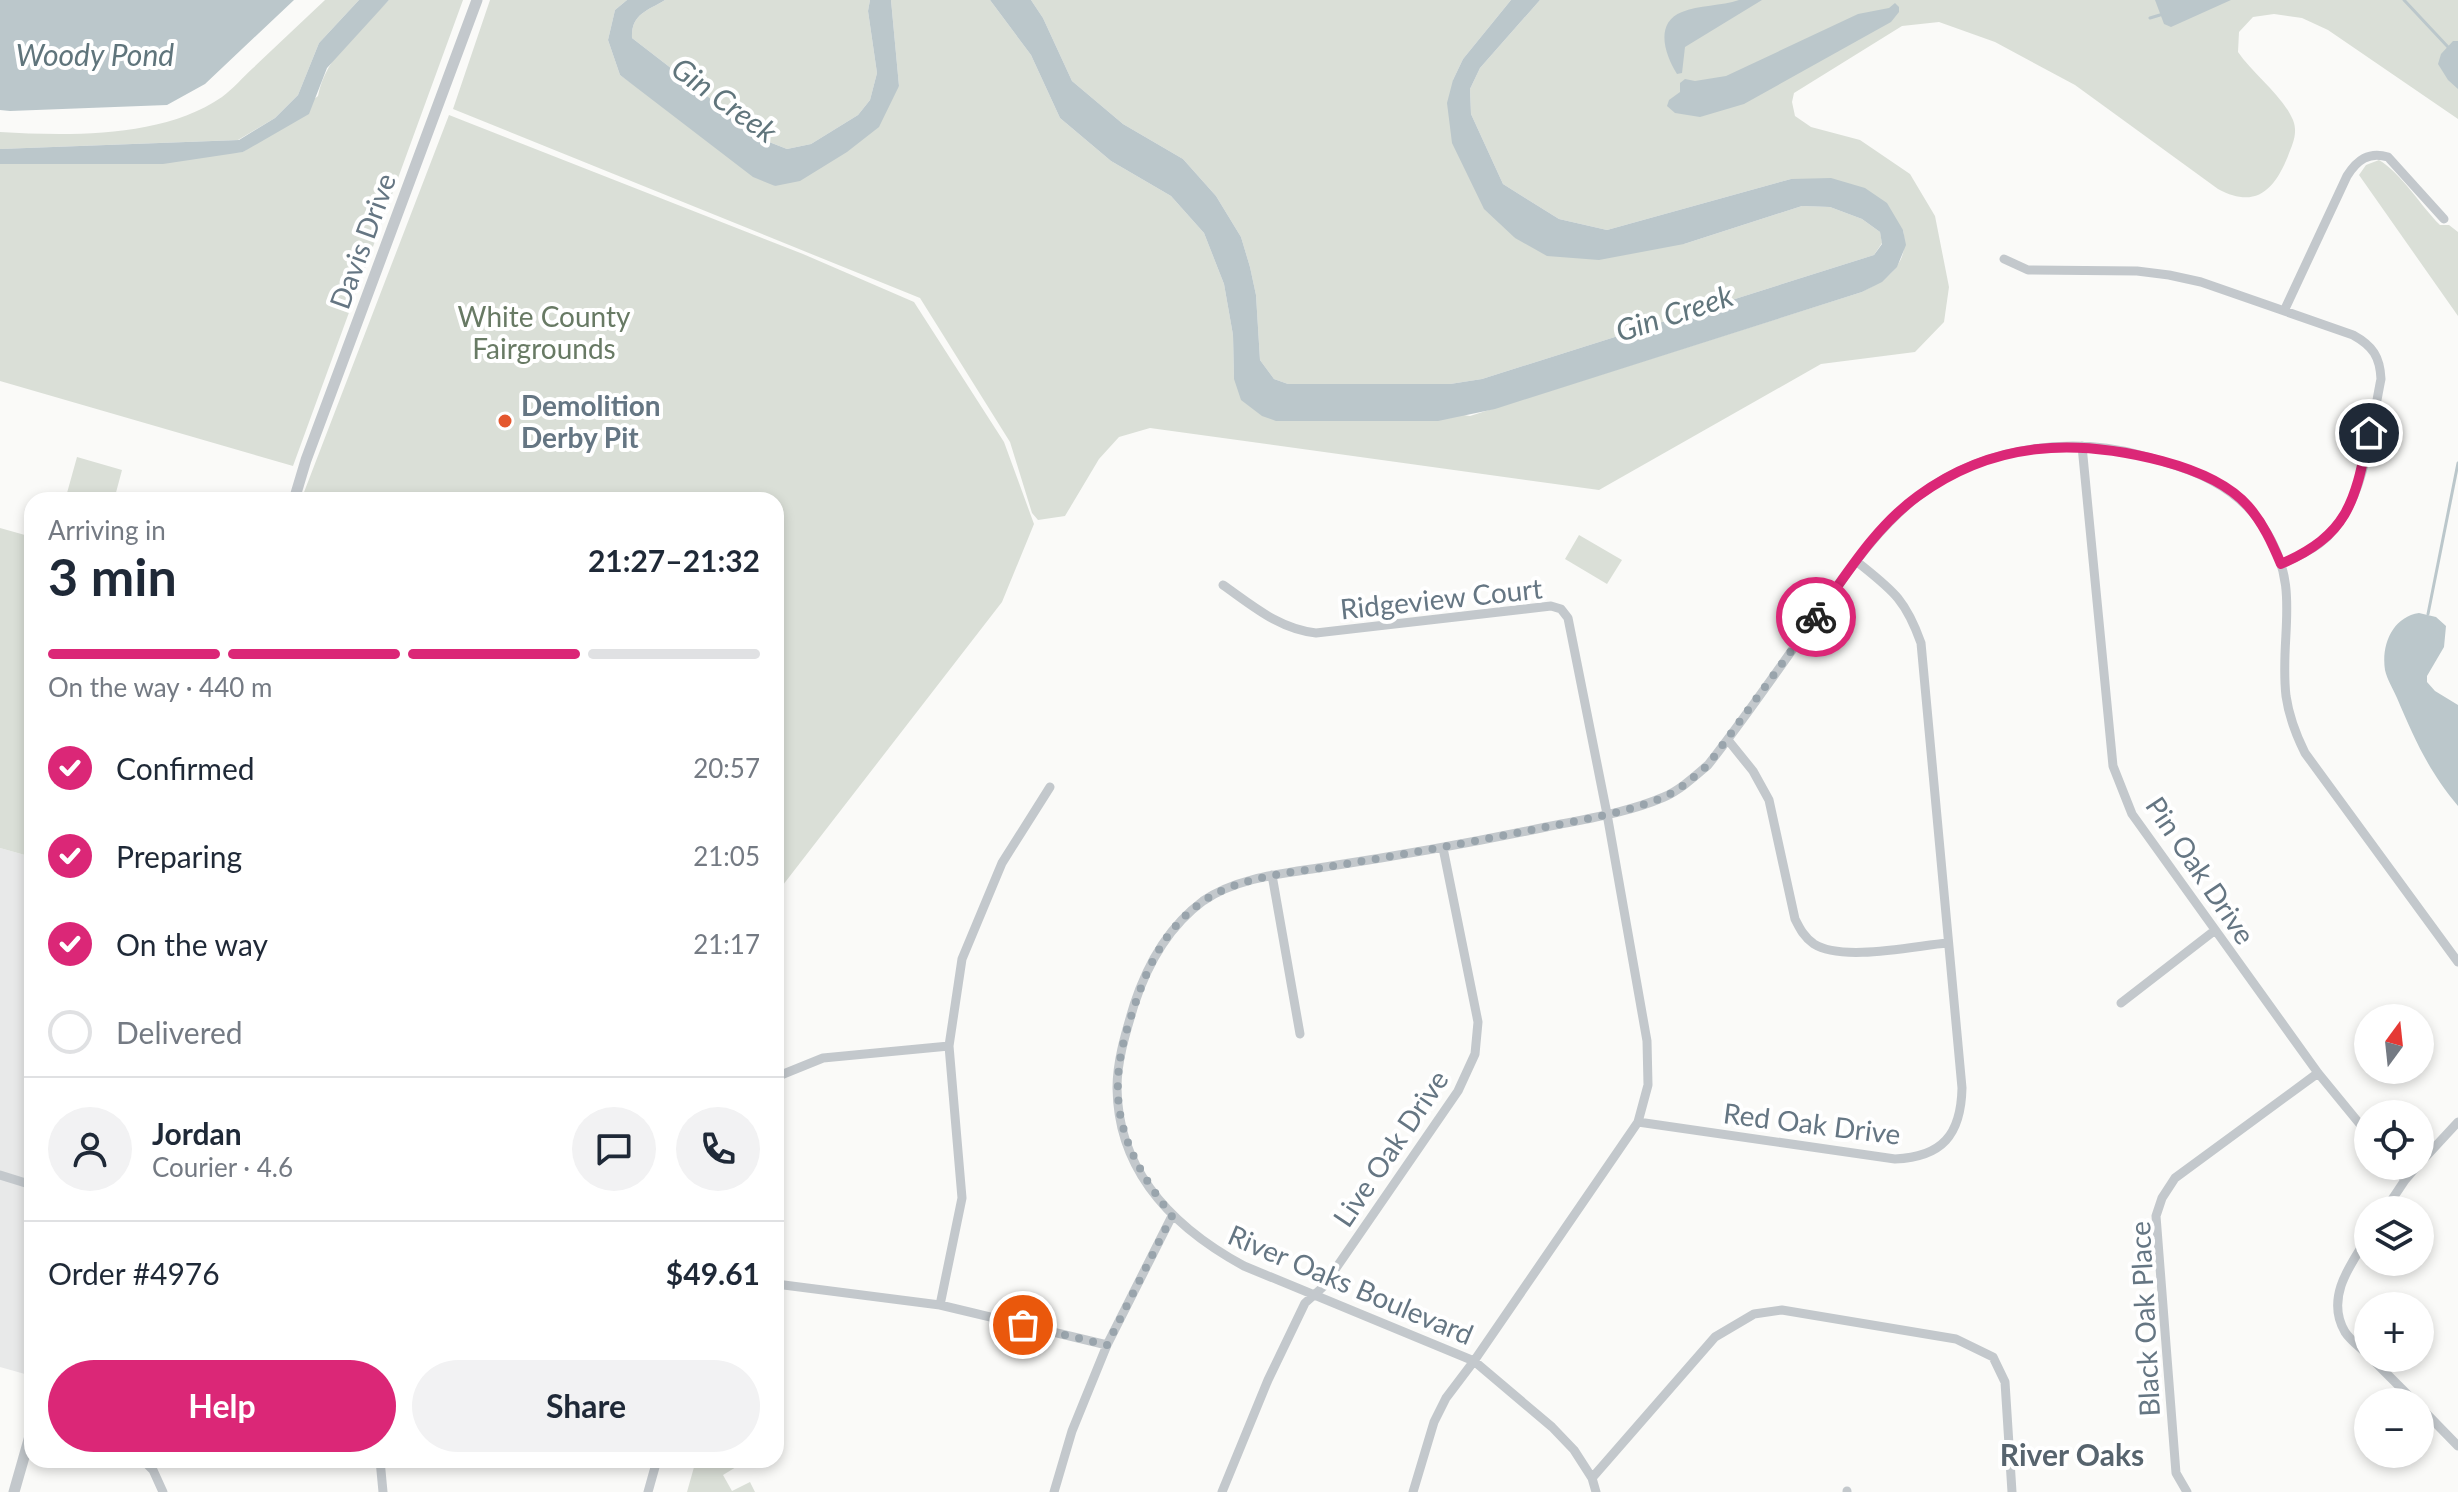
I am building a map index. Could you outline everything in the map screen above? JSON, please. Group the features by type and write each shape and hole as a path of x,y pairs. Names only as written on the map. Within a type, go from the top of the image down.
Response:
{"street":[{"name":"Davis Drive","path":"296,492 477,0"},
{"path":"2284,311 2347,176 2363,158 2379,154 2388,157 2444,219"},
{"path":"2004,259 2028,270 2137,271 2201,282 2366,342 2375,352 2381,379 2358,486 2347,512 2321,543 2281,564"},
{"name":"River Oaks Boulevard","path":"1596,1492 1592,1478 1574,1450 1552,1427 1474,1361 1244,1266 1208,1247 1172,1216 1139,1170 1127,1146 1117,1112 1117,1078 1125,1034 1155,953 1203,901 1232,886 1272,875 1443,848 1607,814 1664,797 1688,783 1708,765 1856,561 1886,526 1917,497 1972,465 2004,455 2048,446 2082,446 2131,453 2182,466 2216,481 2246,504 2266,531 2281,564 2289,612 2286,694 2296,734 2305,753 2458,962"},
{"name":"Pin Oak Drive","path":"2082,446 2113,766 2132,814 2318,1073 2354,1117"},
{"name":"Red Oak Drive","path":"1638,1122 1895,1159 1911,1158 1938,1148 1956,1126 1962,1101 1921,643 1911,613 1892,590 1856,561"},
{"name":"Ridgeview Court","path":"1223,585 1278,623 1297,631 1316,633 1551,606 1561,609 1568,618 1607,814"},
{"path":"1728,740 1753,771 1769,800 1795,919 1802,934 1816,946 1834,951 1854,952 1947,943"},
{"path":"940,1305 962,1198 949,1046 958,976 968,941 1002,863 1050,787"},
{"path":"1413,1492 1434,1422 1446,1398 1638,1122 1648,1085 1647,1041 1607,814"},
{"name":"Live Oak Drive","path":"1222,1492 1268,1380 1305,1303 1323,1287 1458,1091 1475,1054 1478,1022 1443,848"},
{"path":"1272,875 1300,1034"},
{"path":"2121,1003 2214,931"},
{"path":"784,1074 823,1058 949,1046"},
{"name":"Black Oak Place","path":"2187,1492 2176,1473 2156,1216 2162,1198 2175,1178 2318,1073"},
{"path":"2434,1148 2458,1122"},
{"path":"0,1175 24,1182"},
{"path":"2394,1196 2405,1180"},
{"path":"1054,1492 1072,1431 1107,1345 1172,1216"},
{"path":"2354,1259 2342,1277 2338,1310 2346,1332 2354,1340"},
{"path":"784,1285 940,1305 1107,1345"},
{"path":"1592,1478 1715,1337 1754,1314 1782,1310 1956,1339 1993,1357 2005,1382 2012,1492"},
{"path":"2386,1372 2401,1388"},
{"path":"2434,1421 2458,1446"},
{"path":"14,1492 24,1457"},
{"path":"151,1468 163,1492"},
{"path":"381,1468 383,1492"},
{"path":"648,1492 655,1468"}],"shaded area":[{"path":"0,848 24,855 24,1374 0,1367"}],"green space":[{"path":"325,0 359,0 319,43 298,95 275,118 238,140 0,149 0,132 56,134 115,131 172,120 198,110 222,97"},
{"path":"389,0 463,0 293,466 0,381 0,164 243,152 318,96 322,81 337,55"},
{"path":"490,0 627,0 615,10 608,40 620,75 775,186 899,86 891,0 990,0 1031,55 1060,118 1111,161 1171,196 1204,233 1224,284 1233,335 1234,379 1470,416 1862,292 1889,275 1903,252 1903,230 1791,179 1607,230 1559,219 1503,184 1471,114 1470,89 1480,68 1540,0 2458,0 2458,119 2328,30 2302,18 2274,14 2253,17 2239,32 2238,52 2282,102 2293,120 2295,134 2288,156 2269,187 2253,197 2231,195 2218,189 2075,85 1995,42 1939,22 1902,26 1794,93 1792,102 1795,116 1811,127 1860,140 1910,174 1935,216 1949,287 1944,322 1915,352 1821,364 1599,490 1150,428 1119,437 1099,459 1065,516 1038,520 1032,513 1010,442 920,298 453,109"},
{"path":"665,0 870,0 868,11 877,73 870,100 858,115 811,144 787,149 764,140 632,38 637,18"},
{"path":"1031,0 1511,0 1463,59 1453,80 1515,238 1684,244 1802,206 1830,207 1862,219 1880,232 1882,243 1874,255 1482,379 1450,384 1288,384 1274,379 1260,360 1256,295 1250,267 1241,237 1216,196 1183,159 1123,124 1072,81 1043,18"},
{"name":"White County Fairgrounds","path":"449,115 803,254 914,302 1004,442 1034,524 1002,602 784,884 784,492 304,492"},
{"path":"2379,160 2403,181 2440,225 2449,225 2458,232 2458,316 2359,175 2366,165"},
{"path":"77,457 122,470 116,492 67,492"},
{"path":"0,528 24,535 24,855 0,848"},
{"path":"1579,535 1622,560 1607,584 1565,559"},
{"path":"694,1468 734,1468 723,1475 732,1491 750,1482 755,1492 687,1492"}],"water":[{"name":"Woody Pond","path":"0,0 294,0 205,84 167,105 10,111 0,110"},
{"path":"359,0 389,0 327,68 309,114 243,152 163,164 0,164 0,149 239,140 275,118 298,95 319,43"},
{"path":"627,0 665,0 637,18 632,38 764,140 787,149 811,144 858,115 870,100 877,73 868,11 870,0 891,0 899,86 879,127 847,152 800,181 775,186 753,177 620,75 608,40 615,10"},
{"path":"990,0 1031,0 1043,18 1072,81 1123,124 1183,159 1216,196 1241,237 1250,267 1256,295 1260,360 1274,379 1288,384 1450,384 1482,379 1874,255 1882,244 1880,232 1862,219 1830,207 1802,206 1684,244 1599,260 1547,256 1515,238 1484,209 1452,143 1447,103 1463,59 1511,0 1540,0 1480,68 1470,89 1471,114 1503,184 1559,219 1607,230 1791,179 1831,178 1865,188 1887,203 1903,230 1906,245 1897,267 1882,282 1862,292 1495,409 1438,421 1276,421 1262,416 1241,400 1234,379 1233,335 1224,284 1204,233 1171,196 1111,161 1060,118 1031,55"},
{"path":"1739,0 1762,0 1685,47 1682,73 1677,74 1664,40 1673,17 1688,10"},
{"path":"2155,0 2231,0 2171,27 2164,24"},
{"path":"1895,3 1899,12 1891,22 1744,104 1700,117 1675,113 1667,106 1669,100 1680,92 1680,83 1685,79 1695,81 1726,76 1858,14 1889,8"},
{"path":"2453,41 2458,41 2458,89 2438,64 2441,54"},
{"path":"2419,613 2436,617 2446,626 2444,647 2427,676 2427,682 2435,691 2458,705 2458,806 2423,754 2385,670 2385,651 2391,633 2402,620"}],"waterway":[{"path":"2404,0 2448,47"},
{"path":"2150,18 2160,15"},
{"path":"2428,614 2458,463"}],"way so far":[{"path":"1023,1325 1107,1345 1172,1216 1145,1182 1127,1146 1117,1112 1117,1078 1125,1034 1155,953 1203,901 1232,886 1272,875 1443,848 1607,814 1664,797 1688,783 1708,765 1816,617"}],"place":[{"name":"Demolition Derby Pit","path":"505,421"}],"district":[{"name":"River Oaks","path":"2072,1454"}],"route":[{"path":"1816,617 1856,561 1886,526 1917,497 1972,465 2048,446 2082,446 2131,453 2182,466 2216,481 2246,504 2266,531 2281,564 2321,543 2347,512 2358,486 2369,433"}],"water label":[{"name":"Gin Creek","path":"725,99"},
{"name":"Gin Creek","path":"1674,312"}]}
